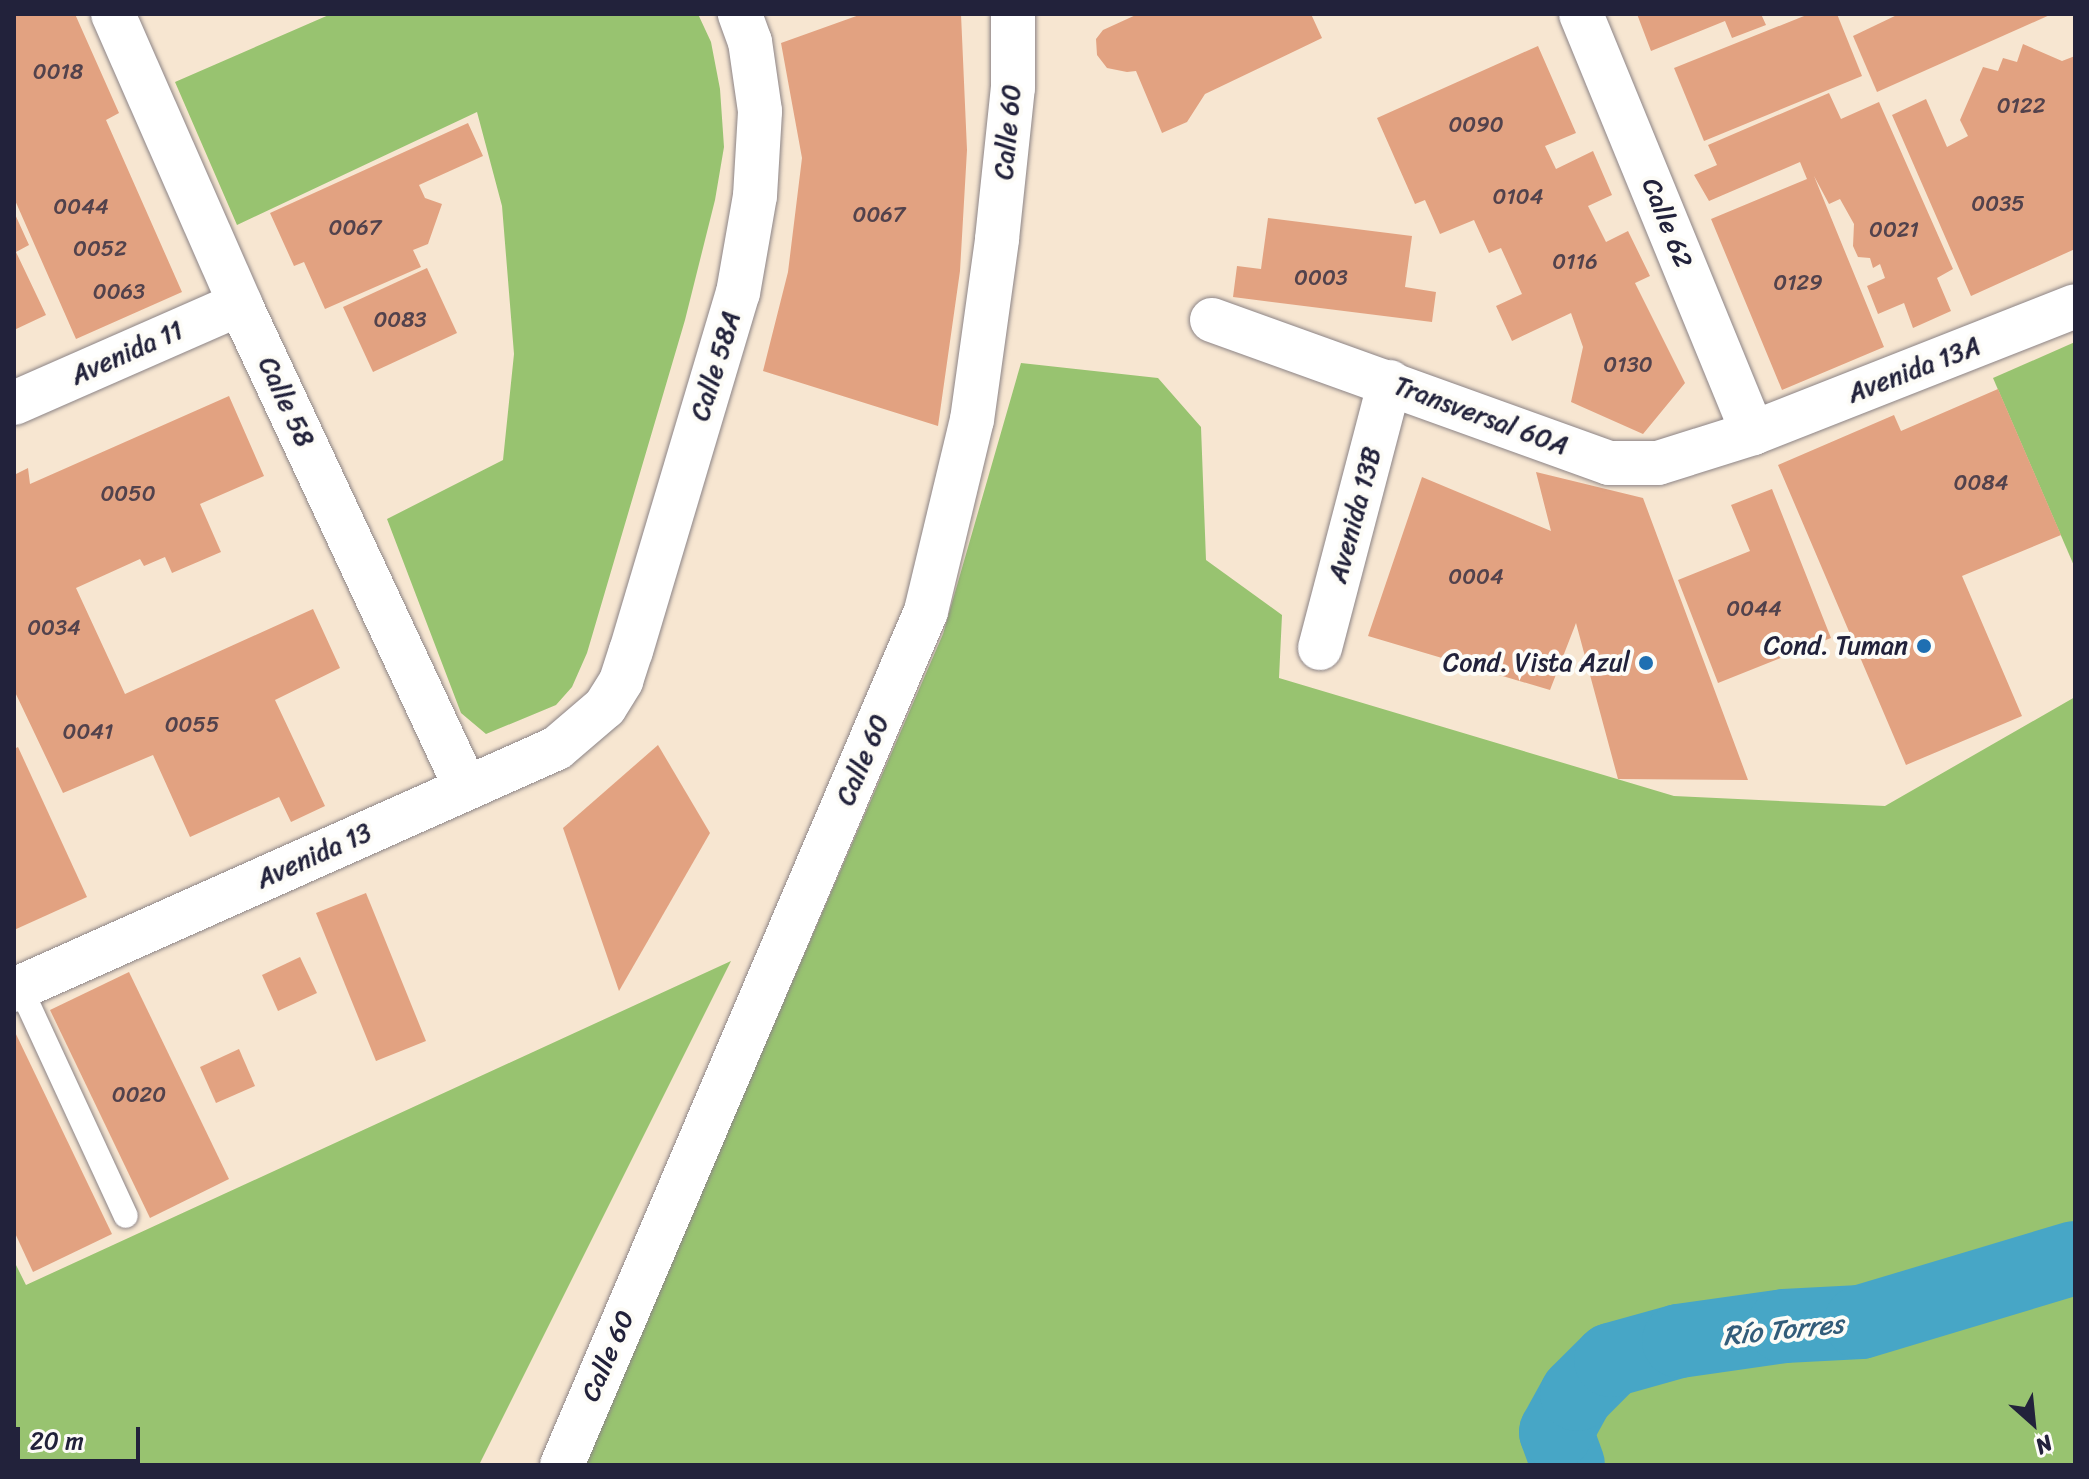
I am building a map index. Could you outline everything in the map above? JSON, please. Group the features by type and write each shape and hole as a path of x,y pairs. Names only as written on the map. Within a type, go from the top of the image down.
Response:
{"street":[{"name":"Calle 58","path":"113,14 240,304 466,788"},
{"name":"Calle 58A","path":"605,707 621,681 631,651 738,293 755,196 760,111 750,42 740,14"},
{"name":"Calle 60","path":"562,1465 926,611 974,405 1013,88 1013,14"},
{"name":"Calle 62","path":"1581,14 1753,433"},
{"name":"Avenida 11","path":"14,403 240,304"},
{"name":"Avenida 13A","path":"1753,433 2075,306"},
{"name":"Transversal 60A","path":"1212,320 1609,463 1658,463 1753,433"},
{"name":"Avenida 13B","path":"1320,648 1390,382"},
{"name":"Avenida 13","path":"17,988 557,748 605,707"}],"lane":[{"path":"17,988 126,1216"}],"green space":[{"path":"331,14 698,14 711,42 720,89 724,147 715,200 685,320 587,653 572,687 556,705 486,734 461,713 387,519 503,460 514,354 502,206 477,112 237,225 175,82"},
{"path":"2075,342 2075,568 1993,378"},
{"path":"1021,363 1158,378 1201,427 1206,560 1282,615 1279,678 1674,796 1885,806 2075,697 2075,1465 583,1465 943,634"},
{"path":"731,961 479,1465 14,1465 14,1261 26,1285"}],"building":[{"path":"14,14 75,14 119,113 106,120 182,292 76,339 14,198"},
{"path":"862,14 961,14 967,150 960,271 938,426 763,371 788,272 802,158 781,43"},
{"path":"1138,14 1311,14 1322,38 1205,94 1187,122 1162,133 1136,71 1107,68 1097,55 1096,39 1103,30"},
{"path":"1637,14 1761,14 1766,25 1732,38 1725,21 1651,51"},
{"path":"1809,14 1837,14 1862,76 1704,141 1674,68"},
{"path":"1899,14 2052,14 1877,92 1853,36"},
{"path":"2023,44 2062,61 2075,56 2075,249 1971,296 1892,115 1926,99 1947,147 1968,136 1960,120 1983,67 1998,71 2003,58 2017,62"},
{"path":"1538,46 1576,133 1545,146 1556,169 1593,151 1612,195 1588,206 1606,242 1628,231 1650,276 1635,283 1685,383 1643,434 1571,402 1583,347 1571,313 1512,341 1496,306 1522,294 1501,248 1489,253 1474,220 1440,234 1425,200 1415,204 1377,118"},
{"path":"1829,93 1841,119 1879,102 1953,269 1937,278 1951,311 1913,328 1904,303 1878,314 1867,286 1885,278 1880,264 1873,268 1870,258 1858,257 1853,246 1854,224 1840,199 1829,204 1814,176 1884,347 1782,390 1711,219 1807,179 1800,162 1709,201 1694,175 1717,165 1708,145"},
{"path":"468,123 483,156 419,185 425,198 442,204 428,244 413,250 421,267 325,309 304,262 294,266 270,213"},
{"path":"14,212 29,245 16,252 46,315 14,330"},
{"path":"1268,218 1412,236 1405,287 1436,292 1432,322 1233,297 1237,266 1261,269"},
{"path":"427,268 457,333 373,372 343,307"},
{"name":"Cond. Tuman","path":"1998,389 2061,535 1962,576 2022,716 1906,765 1778,465 1894,415 1901,431"},
{"path":"229,396 264,476 200,504 221,552 172,573 165,557 144,566 140,559 76,588 125,694 313,609 340,668 275,700 325,806 291,822 279,797 190,837 153,755 63,793 14,690 14,475 28,468 30,484"},
{"path":"1536,472 1643,498 1748,780 1618,779 1576,623 1550,690 1368,636 1422,477 1551,531"},
{"path":"1772,489 1831,638 1718,683 1678,580 1750,551 1731,505"},
{"path":"658,745 710,833 619,991 563,828"},
{"path":"18,747 87,897 14,930 14,749"},
{"path":"366,893 426,1041 376,1061 316,913"},
{"path":"300,957 317,993 278,1011 262,975"},
{"path":"129,972 229,1179 150,1218 50,1010"},
{"path":"14,1030 112,1234 33,1272 14,1231"},
{"path":"239,1049 255,1086 216,1103 200,1067"}],"waterway":[{"name":"Río Torres","path":"1568,1465 1556,1432 1577,1394 1611,1360 1679,1341 1784,1326 1861,1322 2075,1258"}],"place":[{"name":"Cond. Tuman","path":"1924,646"},
{"name":"Cond. Vista Azul","path":"1646,663"}]}
